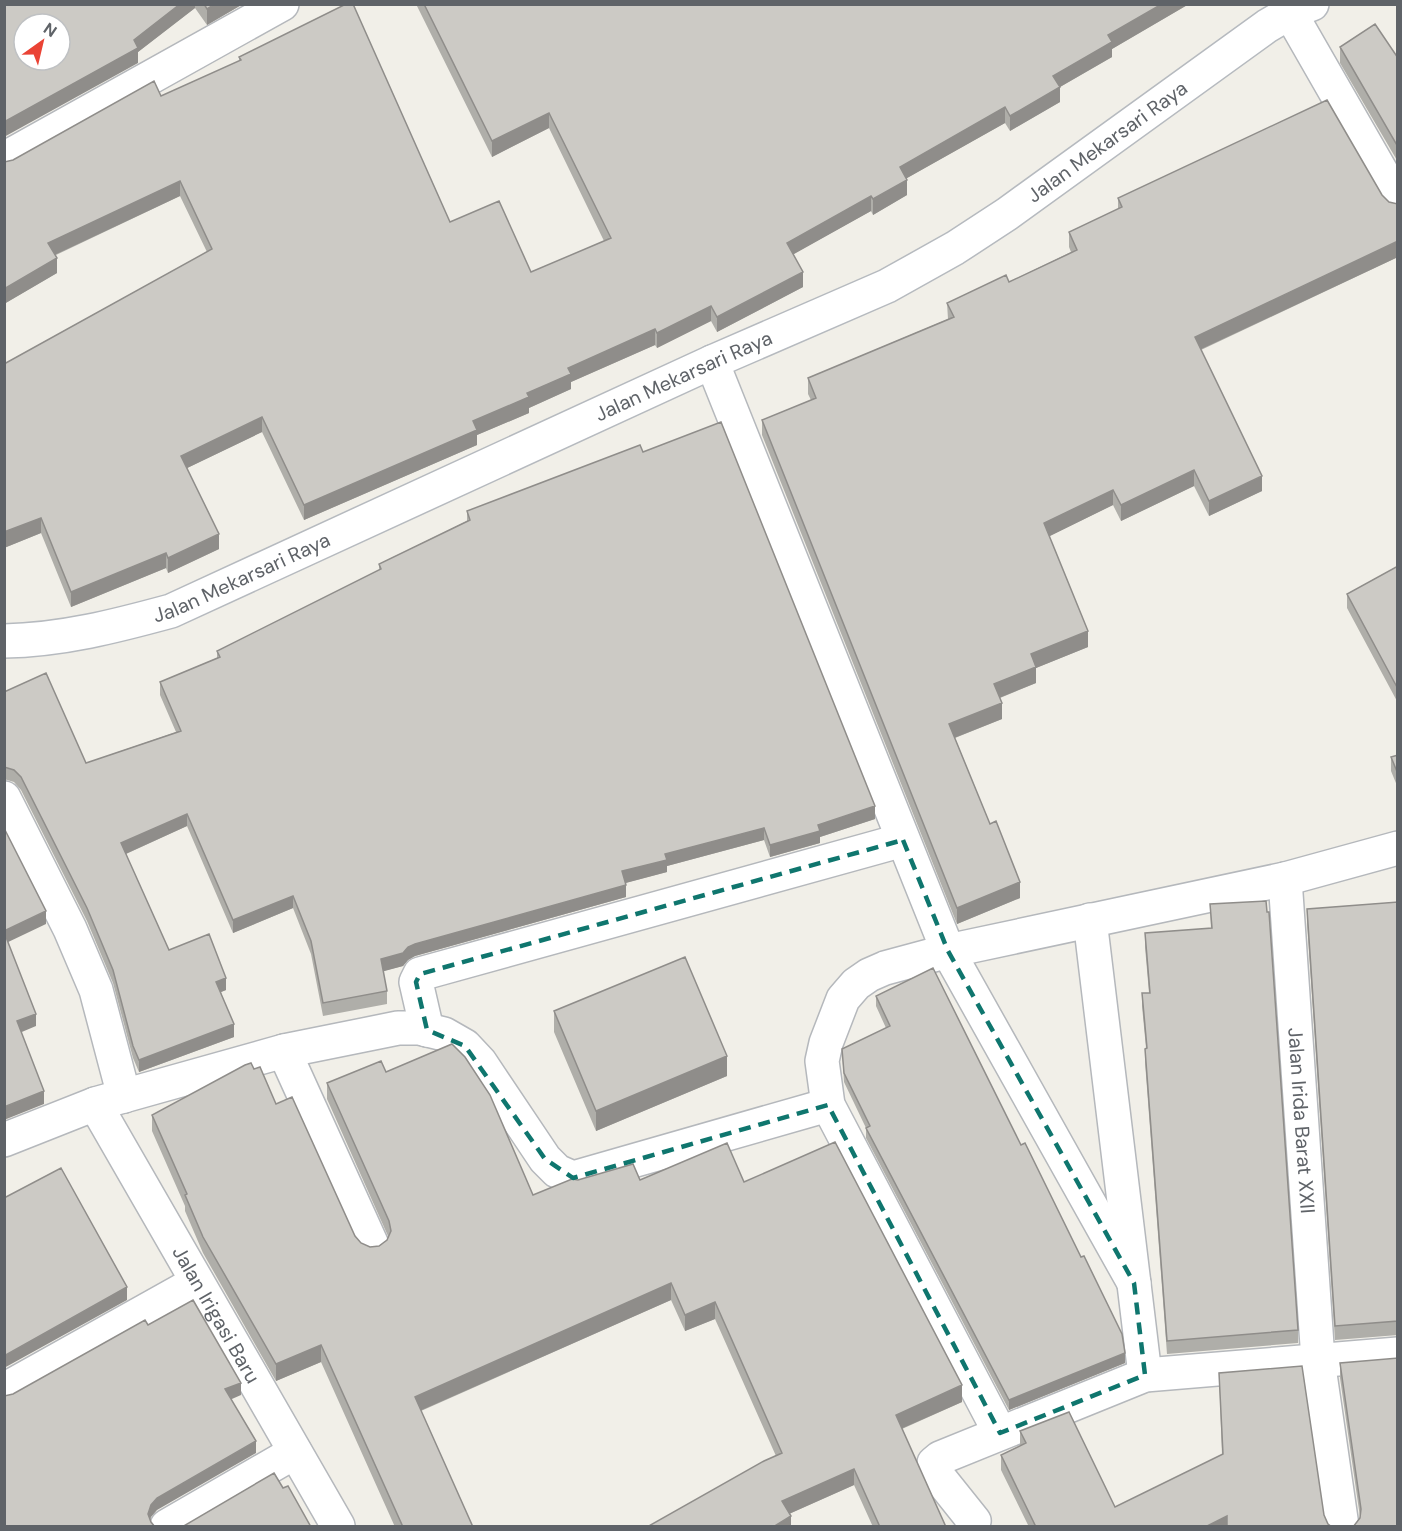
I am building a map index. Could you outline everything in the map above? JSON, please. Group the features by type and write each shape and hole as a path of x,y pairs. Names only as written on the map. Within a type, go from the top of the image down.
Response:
{"street":[{"path":"4,159 282,4"},
{"path":"1295,7 1398,201"},
{"name":"Jalan Mekarsari Raya","path":"4,641 25,641 102,629 171,611 712,362 886,285 955,248 1041,191 1295,7"},
{"path":"712,362 948,951 1134,1283"},
{"name":"Jalan Irigasi Baru","path":"4,798 70,928 96,990 109,1100 197,1282 338,1527"},
{"path":"427,1030 416,982 420,974 903,840"},
{"path":"1000,1434 828,1106 822,1061 826,1043 843,999 856,984 868,975 885,968 948,951 1285,879 1398,848"},
{"name":"Jalan Irida Barat XXII","path":"1285,879 1318,1360 1342,1527"},
{"path":"1090,920 1146,1375"},
{"path":"4,1140 109,1100 284,1051 399,1028 444,1034 465,1046 480,1062 545,1159 557,1171 573,1178 828,1106"},
{"path":"284,1051 372,1245"},
{"path":"4,1390 197,1282"},
{"path":"972,1527 974,1521 934,1471 934,1463 940,1458 1146,1375 1398,1354"},
{"path":"167,1527 295,1452"}],"highlighted area":[{"path":"903,840 948,951 1134,1283 1145,1375 1000,1433 828,1105 573,1178 545,1159 465,1046 427,1030 416,982 420,974"}],"building":[{"path":"4,4 180,4 134,40 138,48 4,122"},
{"path":"204,4 215,4 207,9"},
{"path":"346,4 353,4 450,222 499,201 531,272 611,238 549,113 492,141 424,4 1162,4 1108,35 1112,42 1053,76 1060,87 1010,116 1005,107 900,167 907,180 873,199 871,196 787,243 803,272 717,317 711,306 657,333 655,329 568,368 571,374 527,393 529,397 473,421 477,430 304,505 262,417 181,456 219,534 168,558 166,553 71,592 41,518 4,532 4,364 212,249 180,181 48,243 57,258 4,289 4,162 13,160 154,81 161,96 241,60 239,57"},
{"path":"1375,24 1398,58 1398,147 1340,47"},
{"path":"1327,100 1382,195 1389,202 1398,204 1398,241 1195,337 1262,476 1209,501 1194,470 1121,505 1113,490 1044,523 1088,631 1031,654 1036,667 994,684 1002,703 949,724 990,824 996,821 1020,882 957,908 762,420 816,398 808,378 954,317 947,303 1006,275 1009,282 1077,250 1069,232 1122,207 1118,198"},
{"path":"721,422 875,806 818,825 820,831 770,845 764,828 665,854 667,860 622,871 626,885 408,947 403,953 381,959 387,991 323,1003 311,941 293,896 233,920 187,814 121,843 169,950 209,934 226,978 216,982 234,1024 139,1060 133,1046 113,970 87,908 21,777 14,770 4,767 4,692 46,673 86,763 181,731 160,682 220,657 217,651 381,569 379,564 470,520 467,511 640,445 643,452"},
{"path":"1398,566 1398,689 1347,594"},
{"path":"1398,755 1398,774 1391,757"},
{"path":"4,828 46,911 4,931"},
{"path":"1266,901 1267,912 1269,912 1298,1330 1167,1341 1145,1049 1147,1048 1142,993 1150,993 1145,933 1212,928 1210,904"},
{"path":"1398,902 1398,1321 1335,1326 1307,909"},
{"path":"4,932 36,1014 17,1021 44,1091 4,1107"},
{"path":"685,957 727,1056 596,1111 554,1011"},
{"path":"933,968 1021,1145 1025,1143 1122,1334 1125,1353 1009,1400 866,1128 870,1126 844,1073 842,1049 890,1026 876,996"},
{"path":"452,1044 465,1057 490,1095 533,1195 572,1179 578,1180 633,1164 640,1180 727,1143 744,1182 835,1142 962,1385 896,1415 946,1527 880,1527 854,1469 782,1501 791,1516 773,1527 647,1527 782,1453 715,1302 685,1315 671,1283 415,1397 473,1527 403,1527 321,1345 276,1364 203,1237 185,1195 187,1194 152,1115 245,1065 251,1063 254,1069 260,1067 276,1104 292,1097 355,1236 361,1243 370,1247 379,1246 387,1240 391,1231 389,1221 327,1083 381,1061 386,1072"},
{"path":"61,1168 127,1287 4,1356 4,1198"},
{"path":"193,1300 241,1383 225,1389 256,1441 157,1498 148,1514 155,1527 4,1527 4,1396 13,1394 145,1320 148,1325"},
{"path":"1398,1358 1398,1527 1353,1527 1360,1518 1361,1509 1340,1363"},
{"path":"1302,1366 1324,1515 1332,1527 1227,1527 1227,1516 1205,1527 1036,1527 1001,1455 1026,1443 1020,1431 1069,1412 1115,1507 1223,1454 1219,1373"},
{"path":"274,1473 283,1488 288,1486 311,1527 182,1527"}]}
